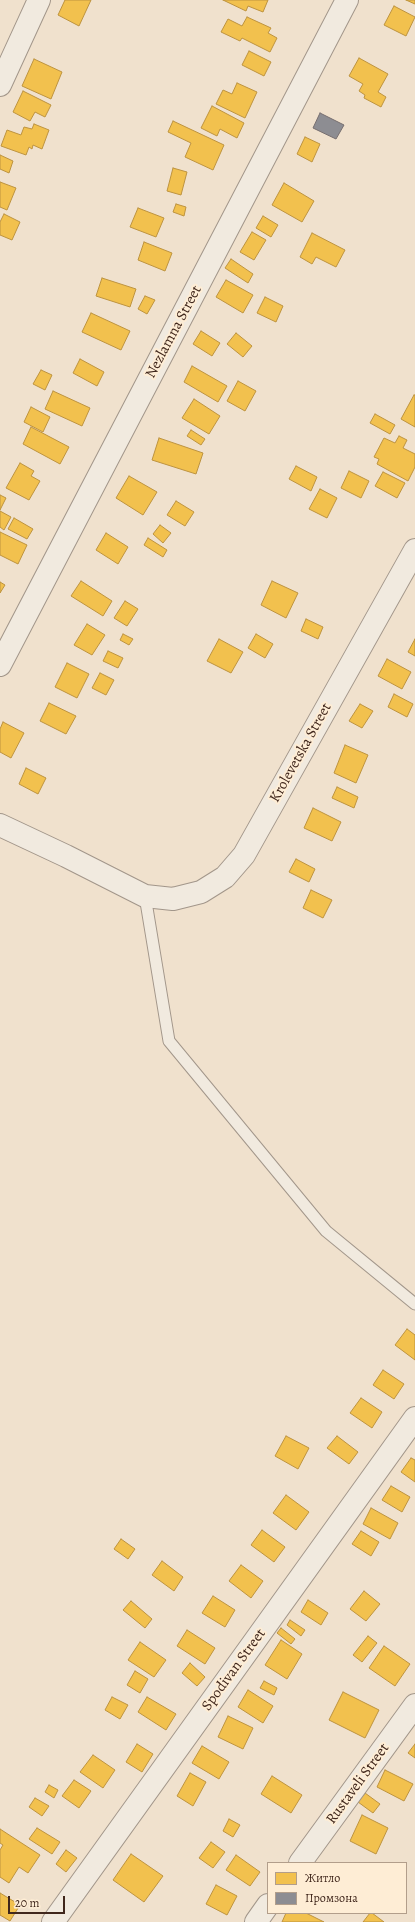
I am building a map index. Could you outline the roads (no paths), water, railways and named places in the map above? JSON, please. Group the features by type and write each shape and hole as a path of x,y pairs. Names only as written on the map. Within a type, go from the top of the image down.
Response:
{"street":[{"path":"0,85 39,0"},
{"name":"Nezlamna Street","path":"0,664 347,0"},
{"name":"Krolevetska Street","path":"145,896 173,899 201,892 225,877 244,855 415,550"},
{"path":"0,825 145,896"},
{"name":"Spodivan Street","path":"53,1922 415,1418"},
{"name":"Rustaveli Street","path":"301,1862 415,1705"},
{"path":"256,1922 267,1906"}],"lane":[{"path":"145,896 169,1041 326,1231 415,1304"}]}
